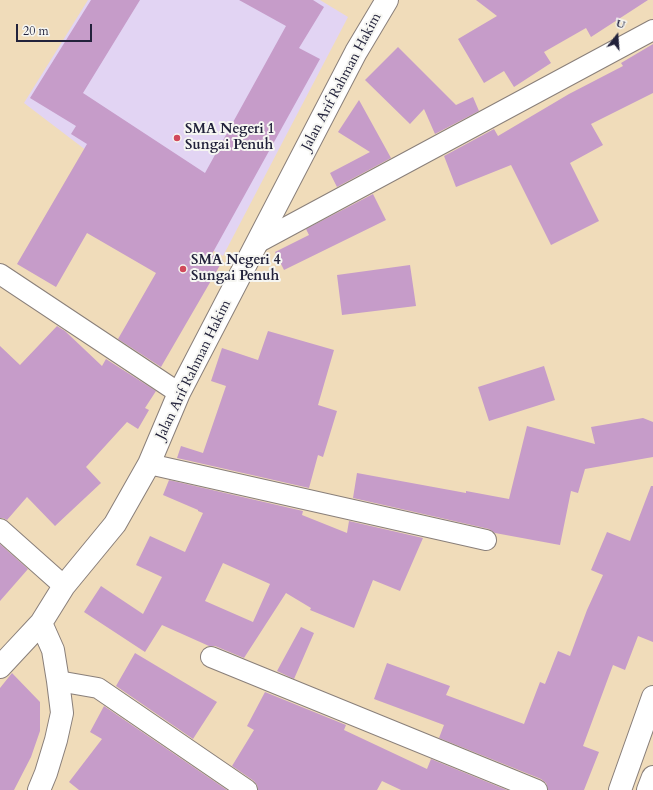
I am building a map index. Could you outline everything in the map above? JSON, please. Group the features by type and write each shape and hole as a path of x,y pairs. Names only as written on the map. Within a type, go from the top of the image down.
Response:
{"street":[{"name":"Jalan Arif Rahman Hakim","path":"0,667 41,623 64,586 115,524 149,464 179,393 356,52 387,0"},
{"path":"257,243 653,30"},
{"path":"0,274 179,393"},
{"path":"149,464 486,540"},
{"path":"0,529 64,586"},
{"path":"39,790 56,740 62,713 53,650 41,623"},
{"path":"211,657 537,790"},
{"path":"58,681 98,688 247,790"},
{"path":"620,790 653,697"},
{"path":"648,790 653,777"}],"shaded area":[{"name":"SMA Negeri 1 Sungai Penuh","path":"88,0 320,0 348,17 223,256 169,226 116,173 24,103"}],"building":[{"path":"91,0 140,0 83,93 205,173 286,26 239,0 313,0 324,7 299,48 320,59 212,254 223,260 161,367 118,339 156,273 87,233 56,287 17,264 87,144 71,134 76,126 30,98"},
{"path":"476,0 648,0 591,37 586,28 544,52 551,63 514,87 504,71 484,83 458,39 497,16"},
{"path":"653,44 653,93 591,124 603,145 570,163 599,221 551,245 511,165 456,187 444,156 494,129 498,136 569,94 623,66 621,63"},
{"path":"398,47 456,105 473,97 479,111 435,134 424,109 410,124 365,80"},
{"path":"359,100 391,158 337,187 330,173 370,152 338,132"},
{"path":"373,194 386,220 284,270 275,252 309,235 306,229"},
{"path":"410,265 416,306 342,315 337,275"},
{"path":"57,326 65,331 102,366 106,359 156,391 145,408 149,410 138,429 127,422 86,467 101,483 55,526 27,497 7,520 0,518 0,346 20,365"},
{"path":"268,331 334,350 318,405 337,411 323,457 318,455 309,488 177,458 181,446 203,453 226,386 211,381 222,348 258,360"},
{"path":"544,366 555,400 489,421 478,387"},
{"path":"643,418 653,422 653,457 585,469 578,493 571,491 560,545 495,533 489,529 353,498 357,473 466,493 466,491 509,499 527,426 595,444 591,427"},
{"path":"169,480 303,511 302,515 347,533 349,521 423,538 400,591 373,580 354,628 310,610 311,608 286,593 244,658 215,646 209,646 162,625 145,652 84,612 101,586 143,614 162,577 136,565 150,536 185,552 203,513 163,495","holes":["223,563 270,584 253,622 205,601"]},
{"path":"651,486 653,486 653,642 638,636 625,670 613,665 583,746 599,752 584,790 548,790 546,783 541,779 439,738 444,725 374,699 387,663 450,686 446,695 524,724 540,682 545,684 558,651 570,656 587,610 603,575 591,570 607,532 630,541"},
{"path":"0,544 28,569 0,601"},
{"path":"301,627 314,633 294,679 277,671"},
{"path":"135,653 217,702 193,739 116,686"},
{"path":"12,673 40,702 40,731 31,757 14,790 0,790 0,688"},
{"path":"265,692 346,725 344,730 427,769 431,759 507,790 401,790 382,781 377,790 258,790 254,781 232,766 254,730 247,726"},
{"path":"104,706 227,790 79,790 69,782 102,739 90,732"}],"place":[{"name":"SMA Negeri 1 Sungai Penuh","path":"177,138"},
{"name":"SMA Negeri 4 Sungai Penuh","path":"183,269"}]}
